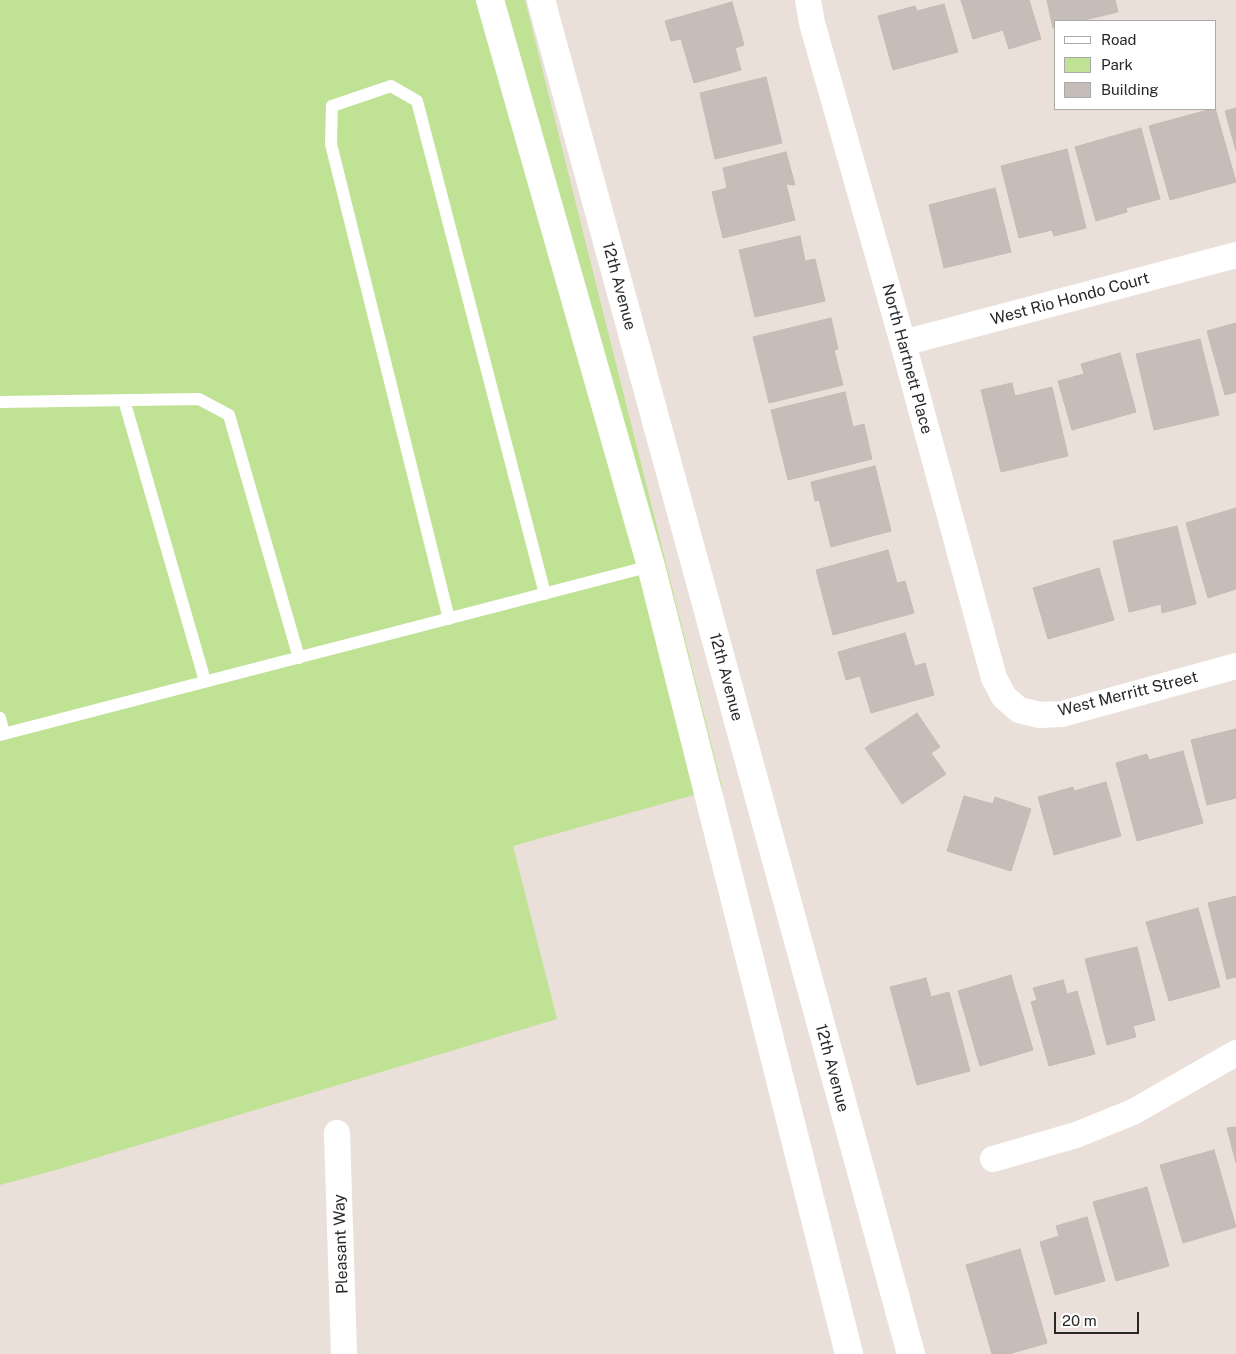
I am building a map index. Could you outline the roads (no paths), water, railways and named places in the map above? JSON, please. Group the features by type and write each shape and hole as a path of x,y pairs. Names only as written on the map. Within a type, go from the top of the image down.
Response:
{"main road":[{"path":"490,0 651,566 849,1354"},
{"name":"12th Avenue","path":"541,0 911,1354"}],"street":[{"name":"North Hartnett Place","path":"808,0 812,23 903,343 994,678 1004,697 1019,710"},
{"name":"West Rio Hondo Court","path":"903,343 1236,254"},
{"name":"West Merritt Street","path":"1019,710 1040,715 1062,714 1236,666"},
{"path":"993,1159 1076,1135 1133,1112 1236,1053"},
{"name":"Pleasant Way","path":"337,1133 344,1354"}],"lane":[{"path":"449,619 331,144 332,106 391,86 417,102 545,594"},
{"path":"0,402 199,399 229,415 299,658"},
{"path":"124,400 205,681"},
{"path":"0,718 2,734 651,566"}]}
